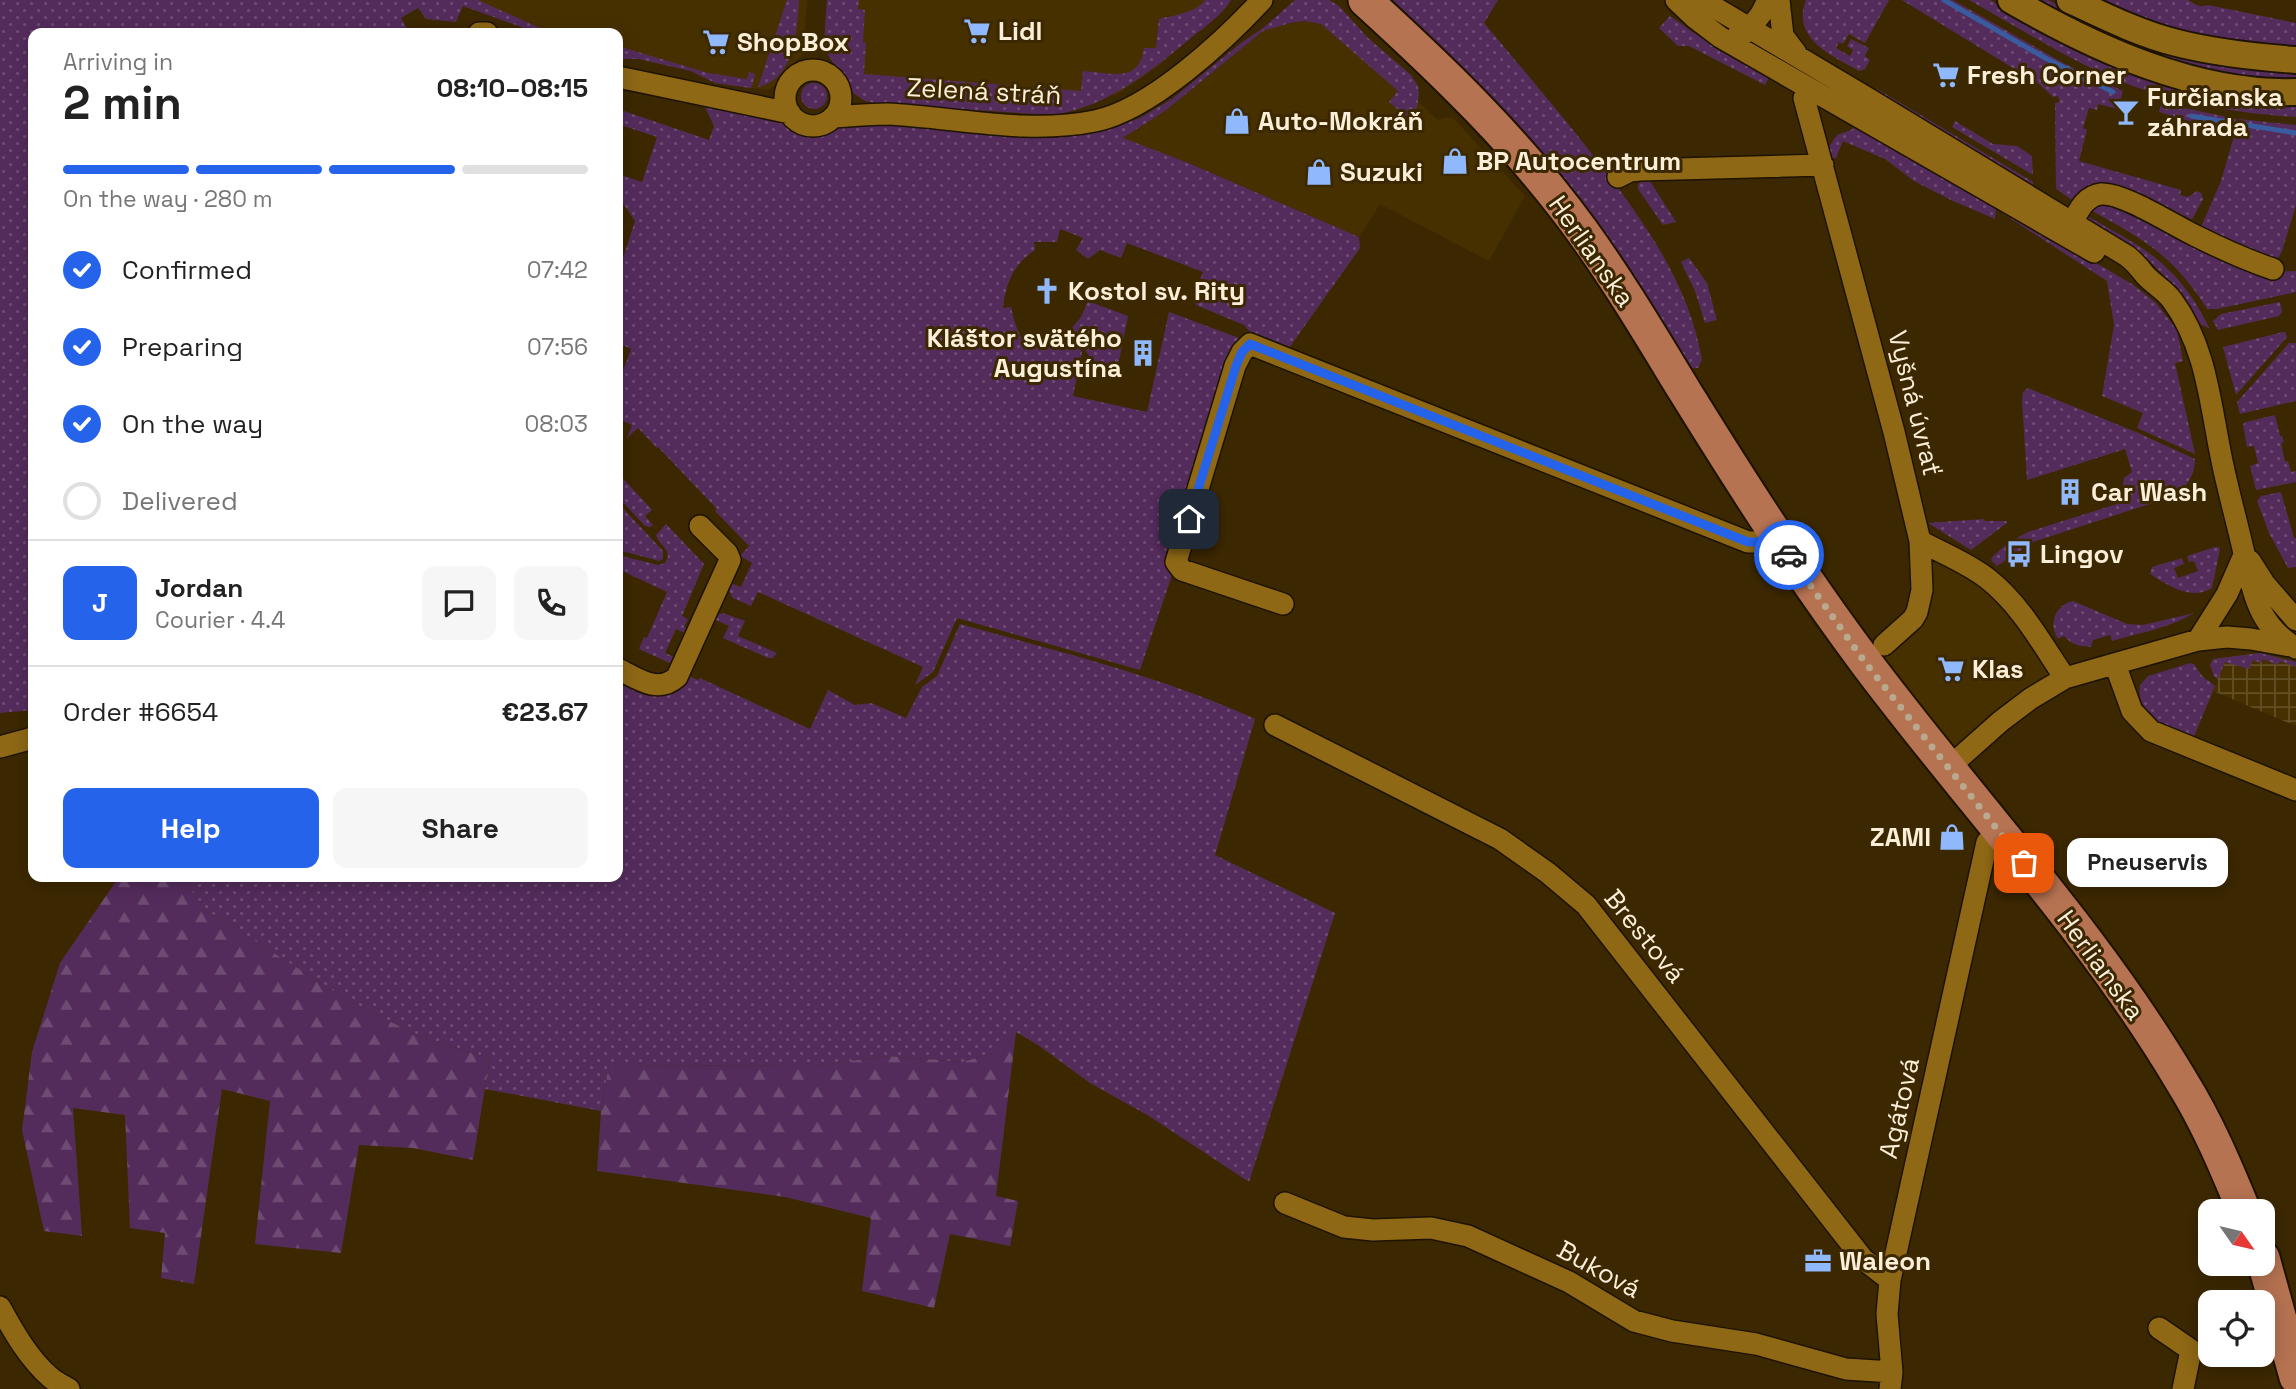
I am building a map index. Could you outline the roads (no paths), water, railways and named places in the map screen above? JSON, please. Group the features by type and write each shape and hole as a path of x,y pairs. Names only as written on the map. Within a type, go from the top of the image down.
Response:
{"main road":[{"name":"Herlianska","path":"1365,0 1412,42 1487,118 1579,227 1659,348 1776,537 1864,661 2134,1006 2184,1085 2225,1165 2239,1199"},
{"path":"2268,1276 2296,1377"}],"street":[{"path":"1223,38 1242,0"},
{"name":"Zelená stráň","path":"623,78 790,113 802,123 810,125 819,125 833,117 883,114 1014,125 1094,121 1118,114 1182,73 1262,0"},
{"path":"1676,0 1720,37 2121,268 2146,276"},
{"path":"1684,0 1737,33 1744,34 1759,20"},
{"path":"1702,0 1759,20 1814,67"},
{"path":"1779,0 1783,36 1797,55 2138,264 2146,276 2170,297 2182,313 2196,342 2250,586 2260,609 2276,633 2295,648"},
{"path":"2011,0 2090,43 2170,74 2251,89 2296,92"},
{"path":"2070,0 2140,31 2175,43 2253,57 2296,60"},
{"path":"1759,20 1765,50 1775,68"},
{"name":"Zelená stráň","path":"745,104 788,87 800,73 818,70 834,78 841,93 883,114"},
{"path":"788,87 785,96 790,113"},
{"path":"833,117 838,110 841,93"},
{"name":"Vyšná úvrať","path":"1804,98 1894,432 1920,541 1922,590 1917,612 1913,619 1884,645"},
{"path":"1618,177 1640,170 1823,165"},
{"path":"2072,222 2091,197 2108,194 2243,258 2273,269"},
{"path":"1283,604 1182,570 1176,562 1236,366 1242,352 1250,344 1748,542 1776,537"},
{"path":"623,672 653,685 668,684 677,677 730,560 727,553 700,526"},
{"path":"1920,541 1971,568 2001,590 2065,678"},
{"path":"2244,554 2264,583 2296,620"},
{"path":"2198,639 2217,612 2244,554"},
{"path":"2227,638 2249,626 2264,600 2264,583"},
{"path":"2217,612 2240,606 2296,620"},
{"path":"1948,768 2001,721 2065,678 2198,639 2267,641 2295,648"},
{"path":"2115,664 2132,711 2151,731 2296,790"},
{"name":"Brestová","path":"1275,725 1500,839 1548,873 1586,905 1863,1259 1890,1280"},
{"path":"0,747 28,739"},
{"name":"Agátová","path":"1891,1381 1887,1314 1890,1280 1987,842"},
{"name":"Buková","path":"1284,1203 1345,1227 1373,1230 1431,1227 1468,1236 1569,1282 1634,1321 1672,1331 1756,1344 1891,1381"},
{"path":"0,1307 32,1357 51,1378 69,1389"},
{"path":"2159,1328 2191,1350 2183,1389"}],"waterway":[{"path":"1944,0 2047,59 2113,92"},
{"path":"2191,116 2296,133"}],"place":[{"name":"Lidl","path":"977,31"},
{"name":"ShopBox","path":"716,42"},
{"name":"Fresh Corner","path":"1946,75"},
{"name":"Furčianska záhrada","path":"2126,112"},
{"name":"Auto-Mokráň","path":"1237,121"},
{"name":"BP Autocentrum","path":"1455,161"},
{"name":"Suzuki","path":"1319,172"},
{"name":"Kostol sv. Rity","path":"1047,291"},
{"name":"Kláštor svätého Augustína","path":"1143,353"},
{"name":"Car Wash","path":"2070,492"},
{"name":"Lingov","path":"2019,554"},
{"name":"Klas","path":"1951,669"},
{"name":"ZAMI","path":"1952,837"},
{"name":"Pneuservis","path":"2024,863"},
{"name":"Waleon","path":"1818,1261"}]}
